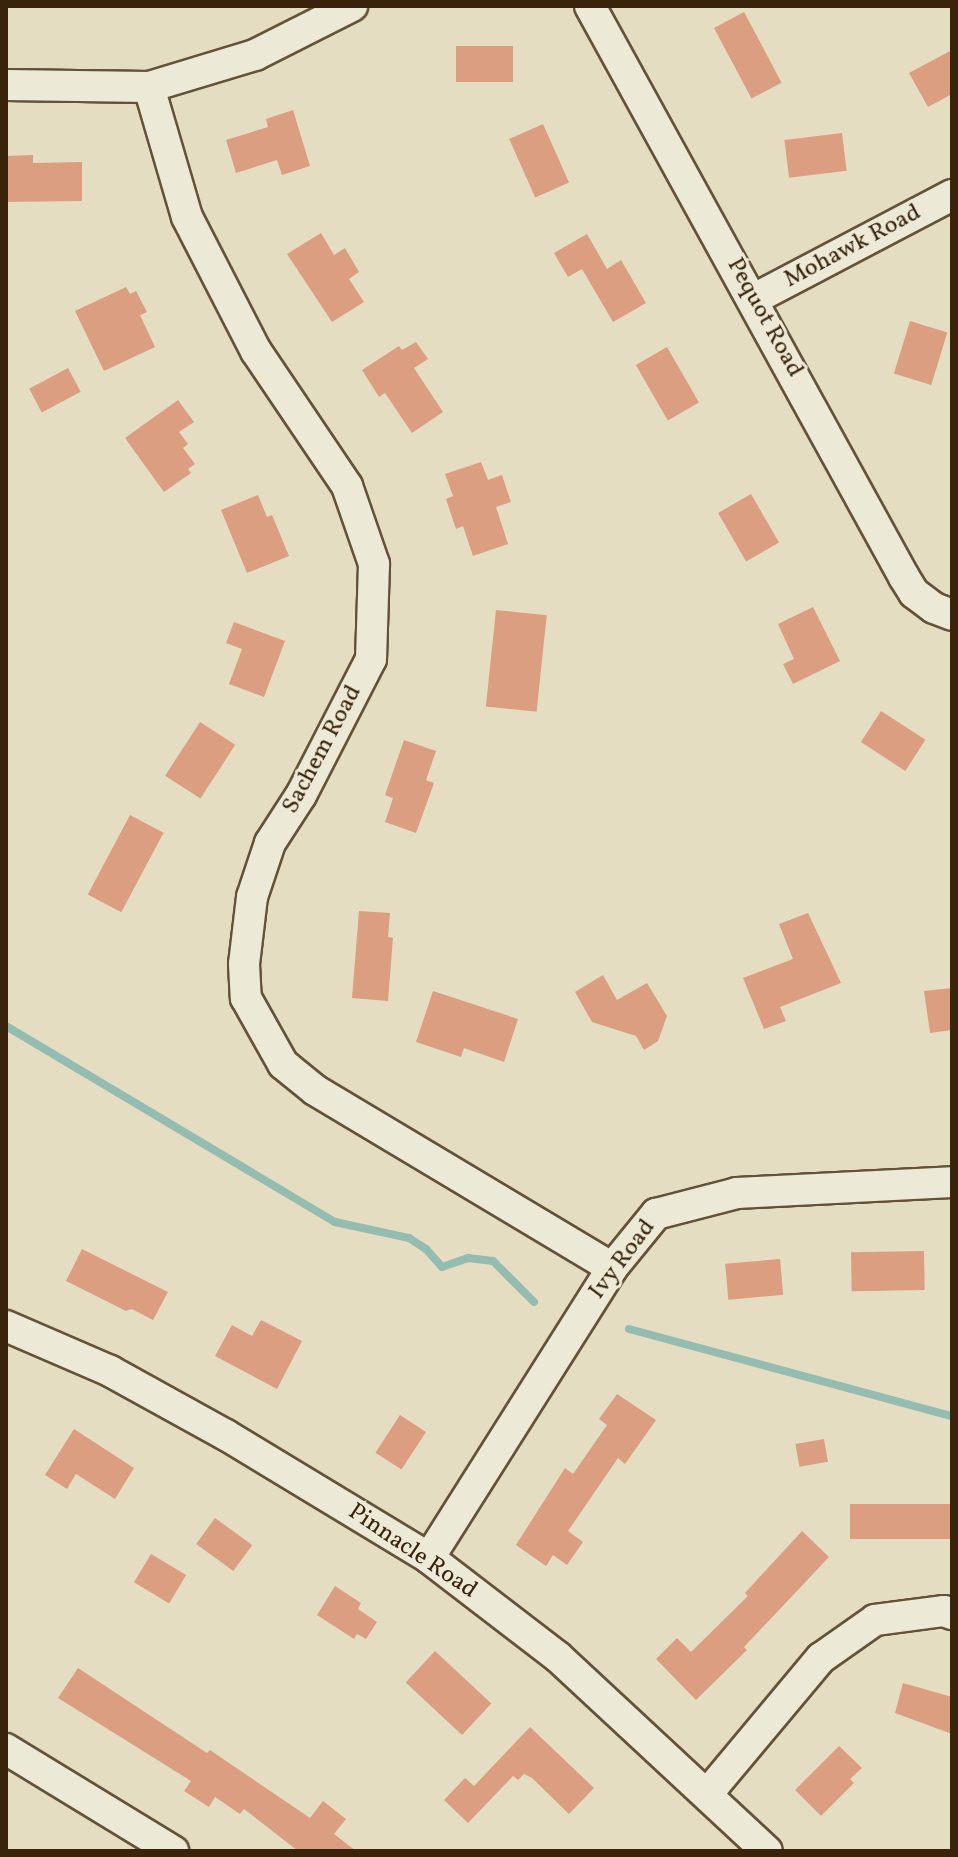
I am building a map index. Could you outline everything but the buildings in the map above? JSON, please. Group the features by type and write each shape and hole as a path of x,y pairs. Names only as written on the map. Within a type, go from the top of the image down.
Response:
{"street":[{"path":"6,85 149,87 255,55 352,6"},
{"name":"Pequot Road","path":"590,6 754,299 904,577 914,593 934,608 952,615"},
{"name":"Sachem Road","path":"149,87 187,217 256,351 347,486 374,564 371,659 301,795 270,843 252,897 244,964 246,998 283,1064 315,1090 612,1268"},
{"name":"Mohawk Road","path":"754,299 952,195"},
{"name":"Ivy Road","path":"429,1558 612,1268 656,1214 737,1193 952,1182"},
{"name":"Pinnacle Road","path":"6,1326 110,1371 226,1435 429,1558 558,1657 767,1851"},
{"path":"708,1793 821,1658 875,1620 944,1611 952,1614"},
{"path":"6,1749 173,1851"}],"waterway":[{"path":"6,1026 335,1222 409,1238 426,1249 442,1267 468,1258 493,1261 534,1302"},
{"path":"629,1329 952,1416"}]}
